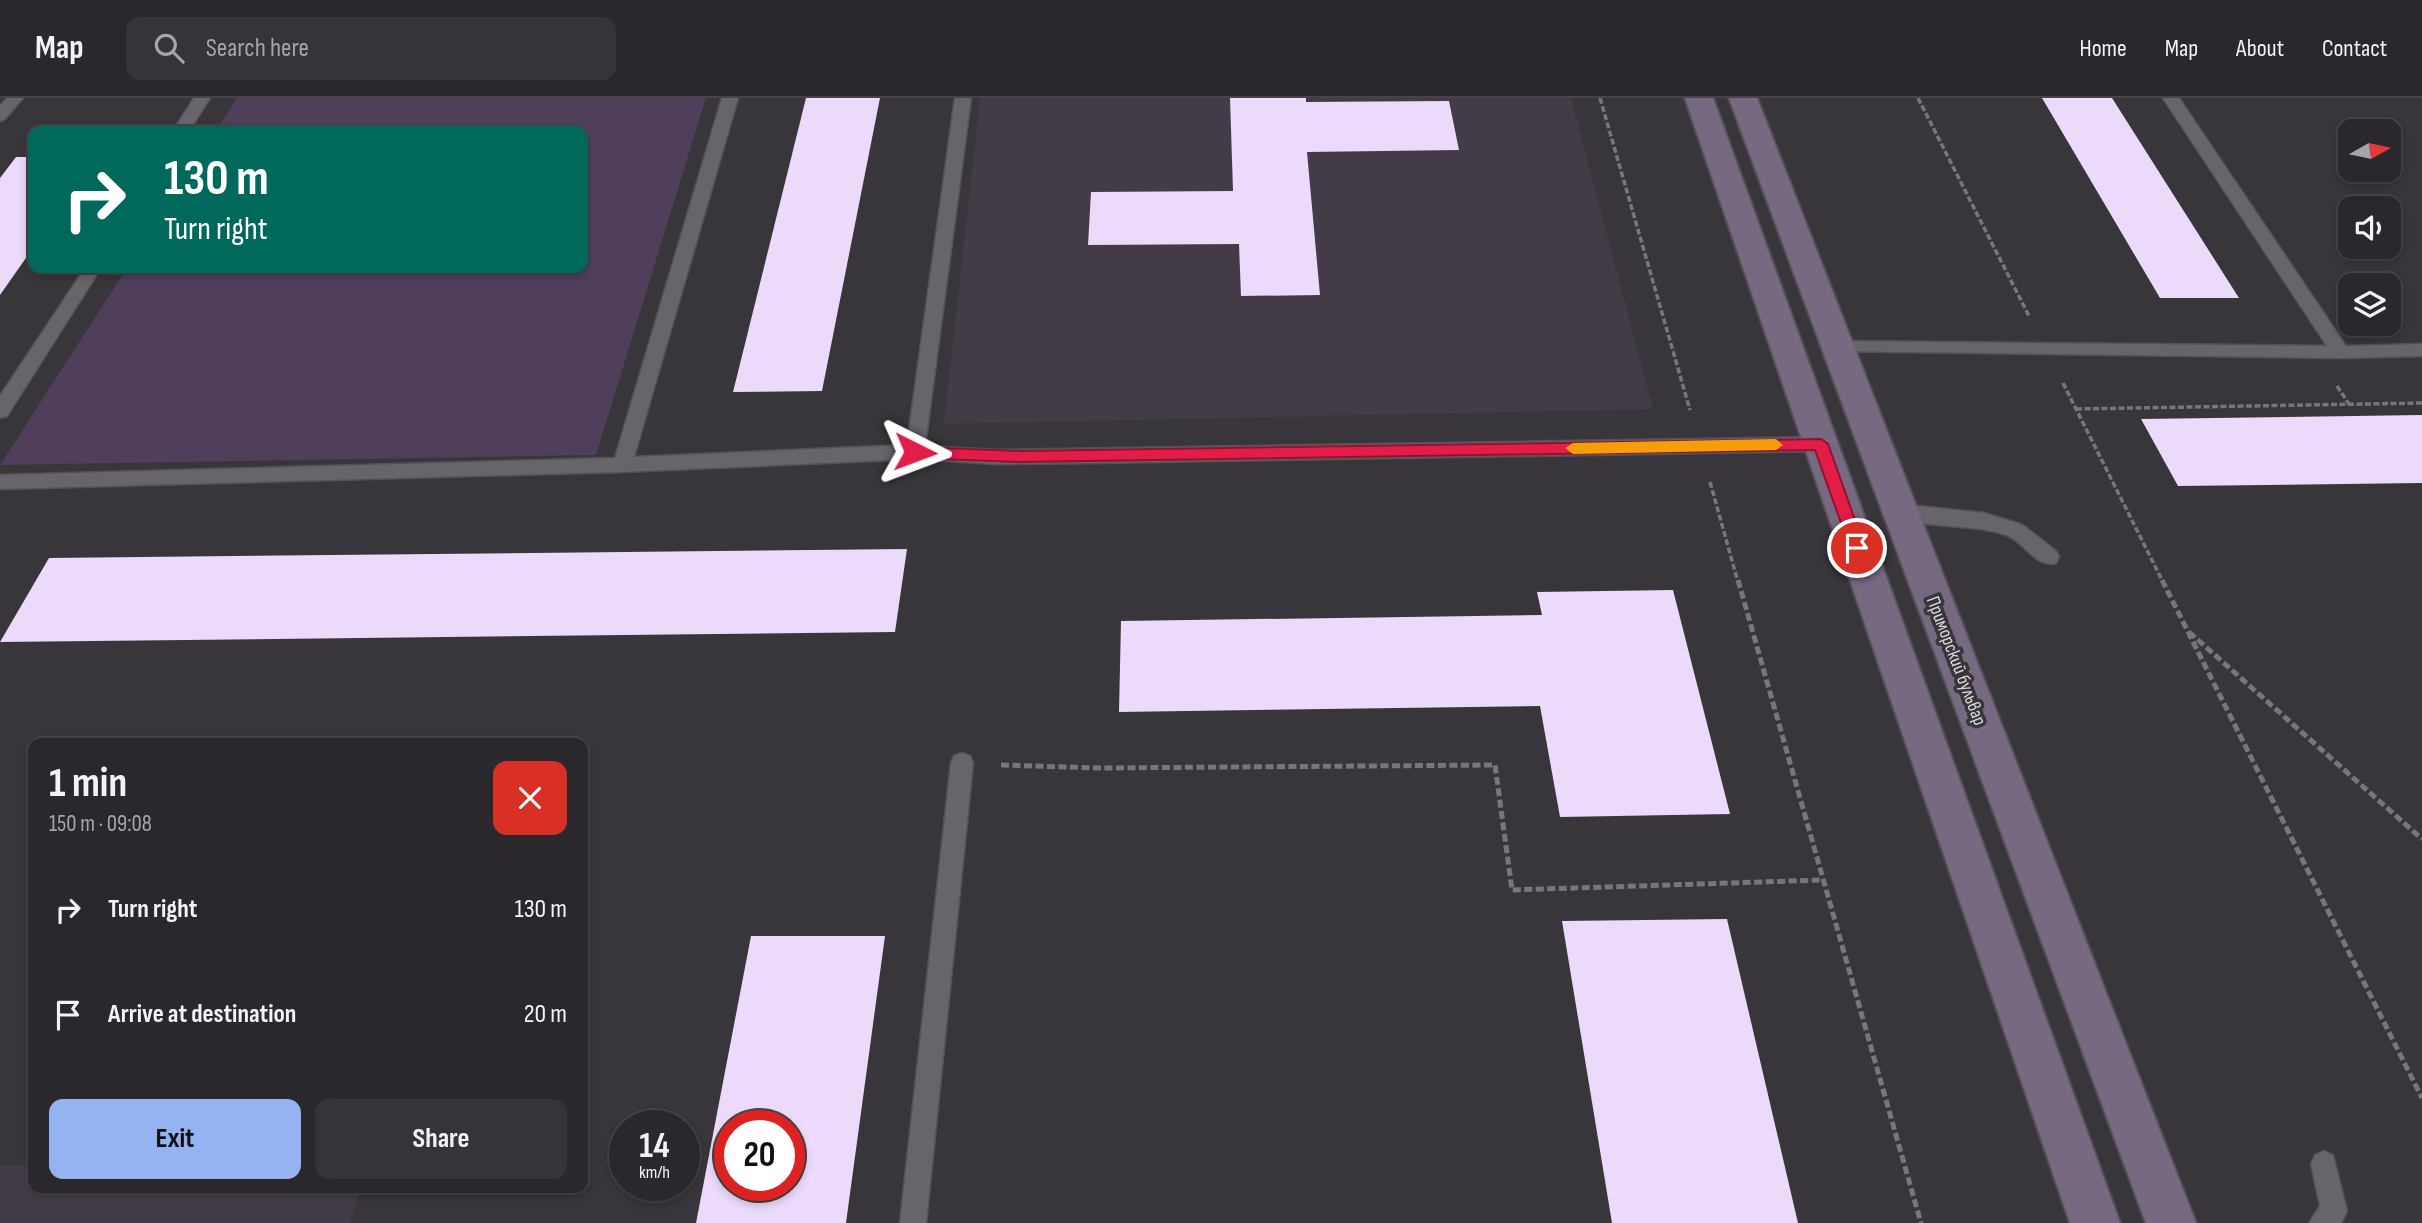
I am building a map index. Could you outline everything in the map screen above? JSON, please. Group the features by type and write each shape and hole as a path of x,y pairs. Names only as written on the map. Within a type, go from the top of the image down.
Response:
{"main road":[{"path":"1699,98 2095,1223"},
{"name":"Приморский бульвар","path":"1743,98 2171,1223"}],"lane":[{"path":"0,117 15,98"},
{"path":"184,126 202,98"},
{"path":"622,465 730,98"},
{"path":"915,452 963,98"},
{"path":"2171,98 2341,352"},
{"path":"0,411 90,273"},
{"path":"1836,346 2422,351"},
{"path":"0,482 622,465 915,452 996,457 1821,444"},
{"path":"1900,512 1984,521 2017,531 2049,557"},
{"path":"913,1223 962,763"},
{"path":"2322,1223 2334,1211 2325,1164"}],"path":[{"path":"1600,98 1922,1223"},
{"path":"1918,98 2422,1098"},
{"path":"2076,409 2422,402"},
{"path":"2186,629 2422,839"},
{"path":"962,763 1100,768 1495,765 1512,890 1823,880"}],"shaded area":[{"path":"237,98 706,98 596,455 0,465 124,273 588,273 588,126 219,126"},
{"path":"980,98 1571,98 1653,409 944,424"},
{"path":"0,1165 28,1165 28,1193 359,1193 350,1223 0,1223"}],"building":[{"path":"806,98 880,98 822,391 733,392"},
{"path":"1230,98 1306,98 1306,102 1449,101 1459,150 1307,152 1320,295 1241,296 1239,244 1088,245 1091,192 1233,191"},
{"path":"2042,98 2112,98 2239,298 2160,298"},
{"path":"16,157 28,157 28,255 0,295 0,178"},
{"path":"2422,415 2422,483 2178,486 2141,419"},
{"path":"907,549 895,632 0,642 49,558"},
{"path":"1673,590 1730,814 1560,817 1540,706 1119,712 1121,621 1542,615 1537,592"},
{"path":"1727,919 1798,1223 1612,1223 1562,921"},
{"path":"751,936 885,936 846,1223 696,1223 714,1129 714,1201 805,1201 805,1110 718,1110"}],"slow traffic":[{"path":"1573,448 1776,445"}],"route":[{"path":"915,452 1020,457 1821,444 1857,548"}]}
